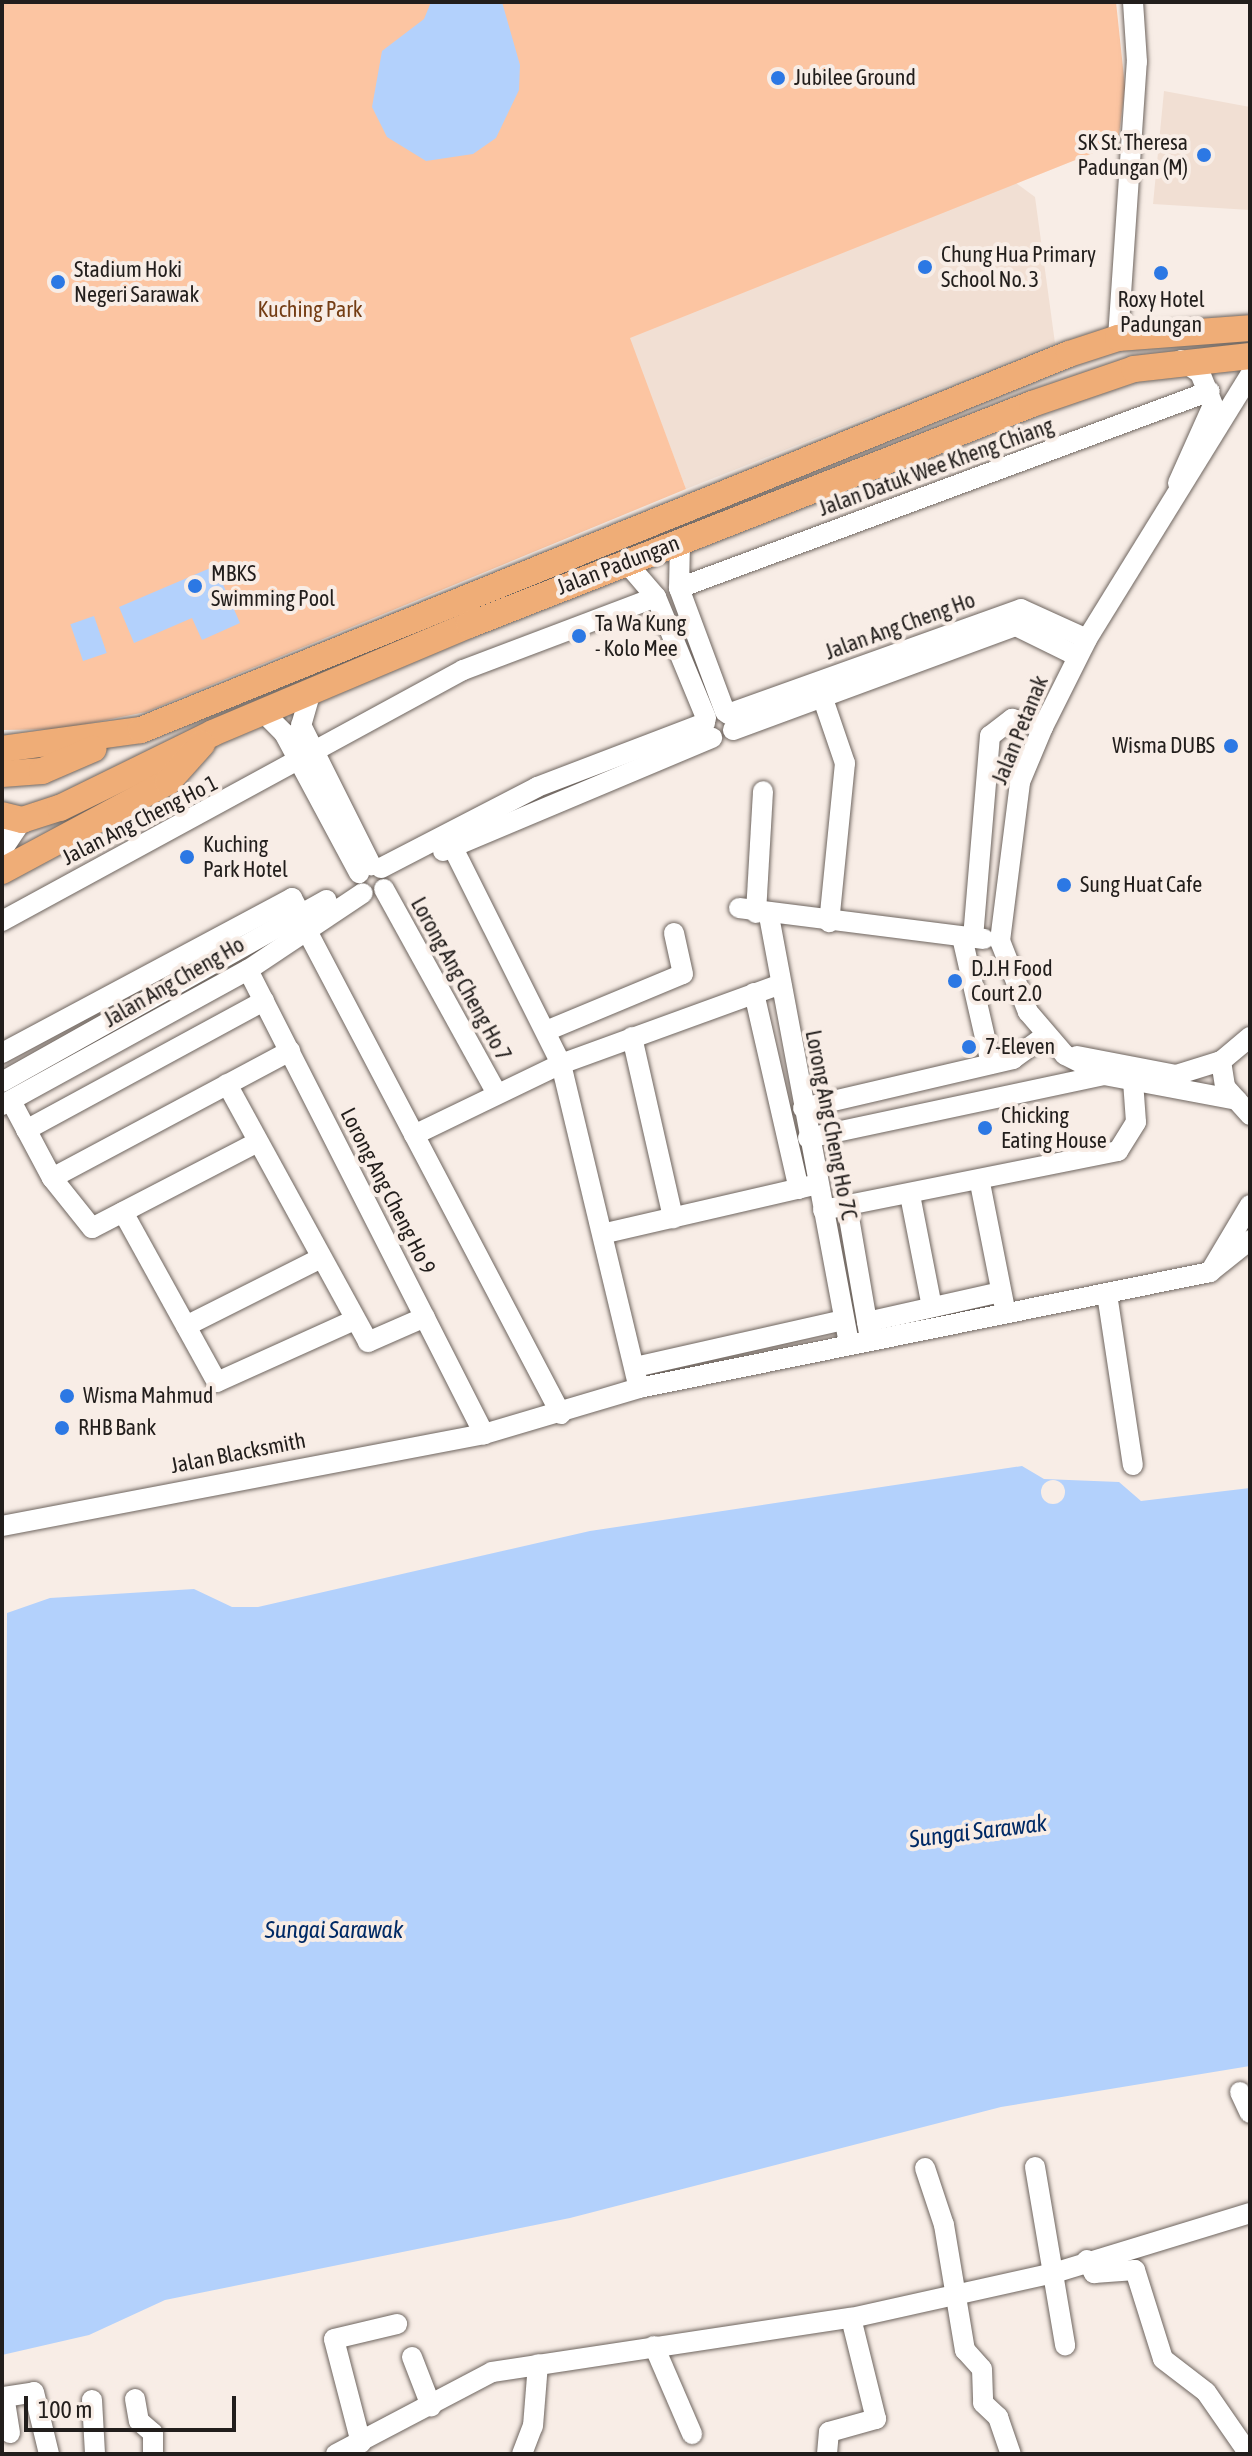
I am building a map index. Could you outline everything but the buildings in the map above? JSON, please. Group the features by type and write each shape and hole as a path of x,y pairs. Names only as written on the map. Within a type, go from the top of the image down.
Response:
{"main road":[{"name":"Jalan Padungan","path":"2,749 141,730 1118,338 1250,328"},
{"name":"Jalan Padungan","path":"12,817 265,714 311,691 625,561 1032,404 1181,360 1250,356"},
{"path":"12,817 9,775 141,730"},
{"path":"2,871 168,782 213,733"}],"street":[{"path":"1118,338 1137,62 1133,2"},
{"path":"1181,360 1210,391"},
{"name":"Jalan Petanak","path":"1000,941 1020,782 1043,727 1082,648 1250,375"},
{"name":"Jalan Petanak","path":"1161,523 1209,419 1210,391"},
{"name":"Jalan Datuk Wee Kheng Chiang","path":"679,588 1210,391"},
{"path":"680,541 679,588 718,722"},
{"path":"625,561 656,597 718,722"},
{"path":"307,756 463,670 656,597"},
{"name":"Jalan Ang Cheng Ho","path":"5,1096 537,787 1021,609 1082,648"},
{"name":"Jalan Ang Cheng Ho","path":"372,881 718,722 822,696 1016,626 1082,648"},
{"name":"Lorong Ang Cheng Ho 7","path":"311,691 301,725 307,756 490,1095"},
{"path":"822,696 845,763 829,922"},
{"name":"Lorong Ang Cheng Ho 7","path":"265,714 307,756"},
{"path":"991,1064 968,938 990,736 1003,722 1023,719 1043,727"},
{"name":"Jalan Ang Cheng Ho 1","path":"2,921 307,756"},
{"name":"Lorong Ang Cheng Ho 7C","path":"763,791 755,912 781,984 808,1138 808,1186 823,1210 849,1342"},
{"path":"2,850 12,817"},
{"path":"452,846 561,1064 606,1233 639,1388"},
{"path":"2,1053 292,898 561,1414"},
{"path":"755,912 1000,941 1043,1037 1065,1055 1105,1075 1243,1107"},
{"name":"Jalan Ang Cheng Ho","path":"5,1096 248,970 303,922"},
{"path":"546,1031 683,974 674,933"},
{"name":"Lorong Ang Cheng Ho 9","path":"248,970 484,1434"},
{"path":"414,1135 490,1095 561,1064 781,984"},
{"path":"606,1233 808,1186 754,993"},
{"path":"26,1130 264,1001"},
{"path":"632,1037 673,1218"},
{"path":"803,1108 991,1064 1029,1052 1043,1037"},
{"path":"1065,1055 1176,1075 1221,1061 1250,1037"},
{"path":"52,1178 290,1051"},
{"path":"1221,1061 1225,1087 1243,1107"},
{"path":"808,1138 1105,1075"},
{"path":"823,1210 980,1183 1118,1151 1136,1122 1133,1081"},
{"path":"227,1084 352,1321 373,1344 425,1317"},
{"path":"5,1096 52,1178 88,1228 258,1142"},
{"path":"980,1183 1003,1302"},
{"path":"910,1195 932,1307"},
{"path":"1210,1272 1250,1205"},
{"path":"847,1206 869,1330"},
{"path":"123,1212 186,1326 223,1384 352,1321"},
{"path":"869,1330 932,1307 1107,1294 1210,1272 1250,1240"},
{"path":"186,1326 319,1259"},
{"path":"1107,1294 1133,1465"},
{"path":"869,1330 1003,1302"},
{"path":"635,1367 844,1320"},
{"name":"Jalan Blacksmith","path":"2,1526 484,1434 561,1414 639,1388 849,1342 869,1330"},
{"path":"1240,2092 1250,2113"},
{"path":"1035,2167 1065,2345"},
{"path":"925,2168 958,2295 965,2350 982,2369 983,2403 998,2417 1011,2454"},
{"path":"336,2454 492,2372 851,2318 1054,2273 1087,2260 1250,2213"},
{"path":"1087,2260 1094,2273 1135,2270 1163,2359 1206,2392 1249,2454"},
{"path":"827,2454 829,2432 876,2419 851,2318"},
{"path":"361,2443 334,2339 397,2324"},
{"path":"654,2346 692,2434"},
{"path":"412,2357 431,2406"},
{"path":"522,2454 538,2364"},
{"path":"10,2433 4,2397 34,2392 49,2454"},
{"path":"135,2399 139,2421 153,2433 153,2454"},
{"path":"92,2400 95,2454"}],"shaded area":[{"name":"SK St. Theresa Padungan (M)","path":"1164,91 1250,107 1250,210 1153,204"},
{"name":"Chung Hua Primary School No. 3","path":"1016,183 1035,197 1055,343 686,489 628,336"}],"green space":[{"name":"Kuching Park","path":"2,2 1116,2 1125,87 1118,143 630,338 686,489 146,712 61,729 2,730"}],"water":[{"path":"431,2 502,2 520,65 519,90 496,138 473,154 426,161 387,137 372,107 382,51 424,19"},
{"name":"MBKS Swimming Pool","path":"215,566 240,623 202,640 192,618 134,643 119,607"},
{"path":"94,616 107,653 83,661 70,624"},
{"name":"Sungai Sarawak","path":"1022,1466 1044,1479 1119,1482 1141,1501 1250,1488 1250,2066 1001,2107 570,2218 165,2300 89,2335 2,2355 7,1613 50,1598 194,1589 232,1607 258,1607 590,1531"}],"pier":[{"path":"1053,1480 1061,1484 1065,1492 1061,1500 1053,1504 1045,1500 1041,1492 1045,1484"}],"place":[{"name":"Jubilee Ground","path":"778,78"},
{"name":"SK St. Theresa Padungan (M)","path":"1204,155"},
{"name":"Chung Hua Primary School No. 3","path":"925,267"},
{"name":"Roxy Hotel Padungan","path":"1161,273"},
{"name":"Stadium Hoki Negeri Sarawak","path":"58,282"},
{"name":"MBKS Swimming Pool","path":"195,586"},
{"name":"Ta Wa Kung - Kolo Mee","path":"579,636"},
{"name":"Wisma DUBS","path":"1231,746"},
{"name":"Kuching Park Hotel","path":"187,857"},
{"name":"Sung Huat Cafe","path":"1064,885"},
{"name":"D.J.H Food Court 2.0","path":"955,981"},
{"name":"7-Eleven","path":"969,1047"},
{"name":"Chicking Eating House","path":"985,1128"},
{"name":"Wisma Mahmud","path":"67,1396"},
{"name":"RHB Bank","path":"62,1428"}]}
